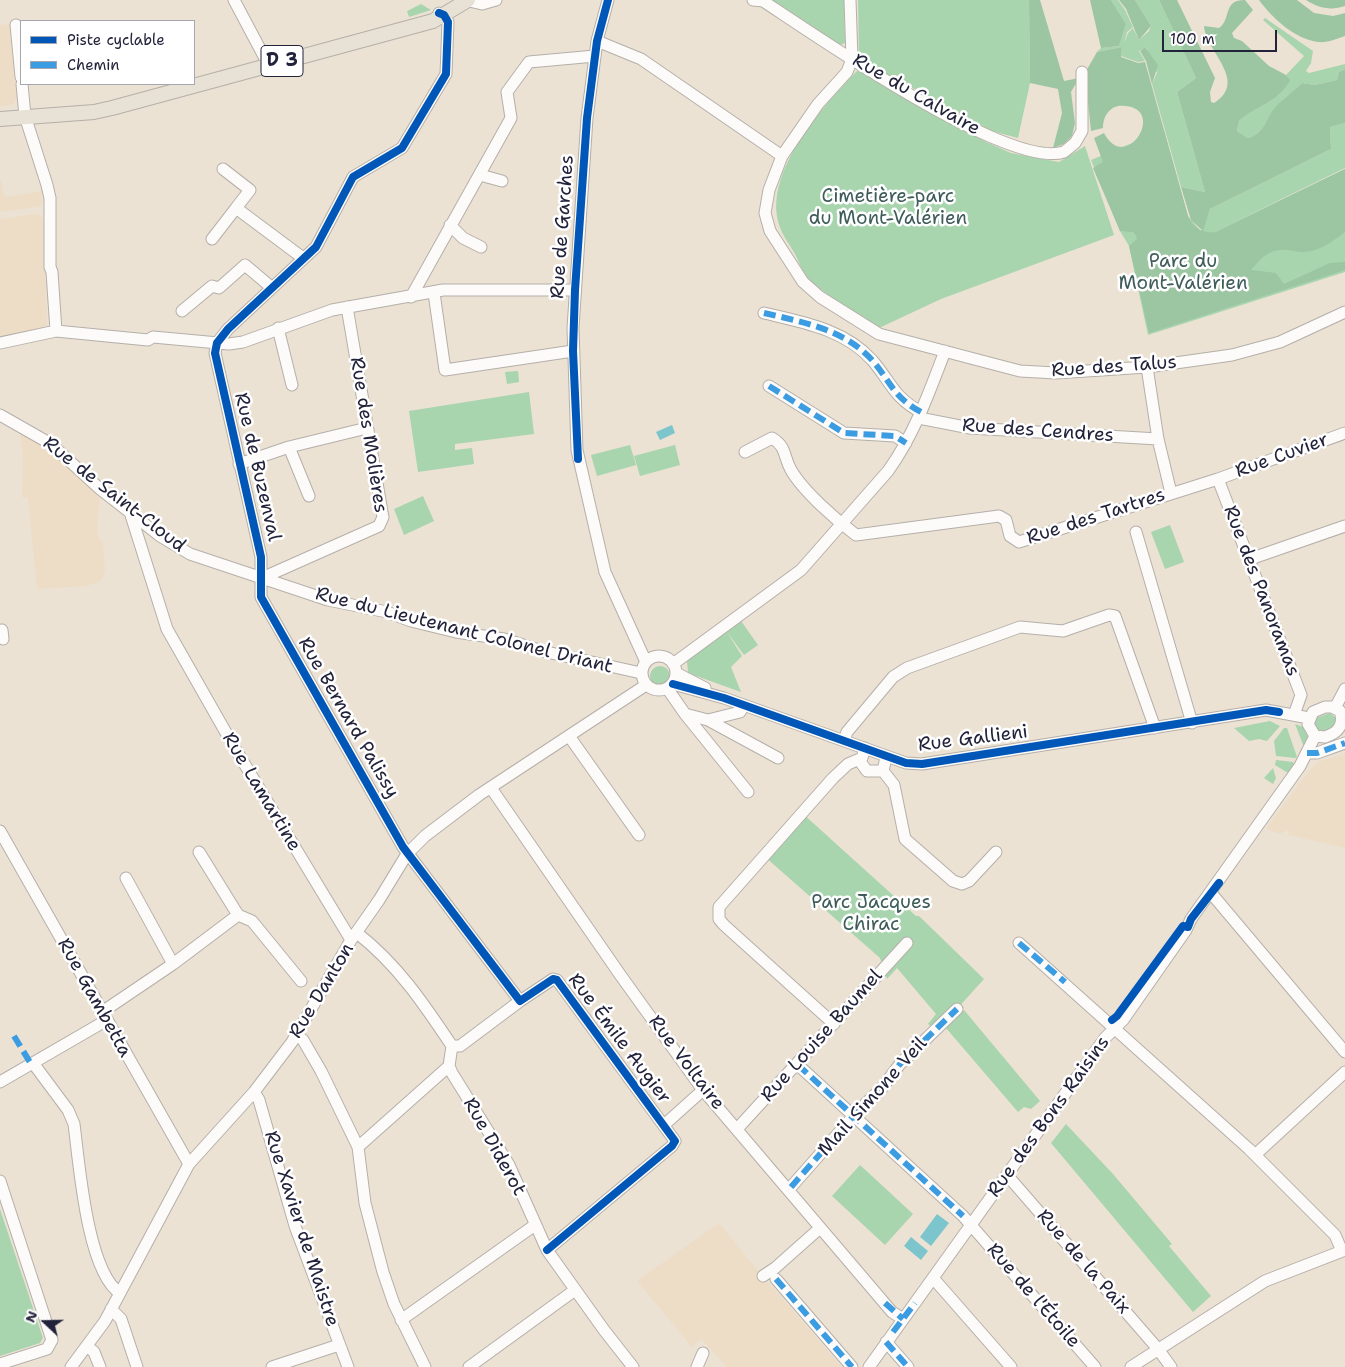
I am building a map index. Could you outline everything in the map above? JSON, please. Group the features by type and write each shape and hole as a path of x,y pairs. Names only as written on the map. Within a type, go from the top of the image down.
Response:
{"main road":[{"name":"D 3","path":"195,84 421,24 465,0"},
{"name":"D 3","path":"0,119 94,112 192,85"}],"street":[{"path":"234,0 268,64"},
{"path":"465,0 482,4 496,0"},
{"name":"Rue de Garches","path":"608,0 597,41 586,118 573,351 578,458 605,572 646,662"},
{"name":"Rue du Calvaire","path":"760,0 852,59 950,117 988,136 1044,153 1059,154 1075,144 1082,131 1082,72"},
{"path":"850,0 852,59"},
{"path":"217,343 228,329 318,243 354,177 402,148 446,74 448,22 442,14"},
{"path":"16,25 20,67"},
{"path":"597,41 641,59 782,156"},
{"path":"411,297 511,118 507,92 529,62 595,56"},
{"name":"Rue des Talus","path":"852,59 847,72 818,104 782,156 769,190 765,213 770,231 786,257 811,290 843,313 879,334 1020,371 1056,373 1147,366 1232,355 1280,342 1345,312"},
{"path":"22,85 26,116 50,198 50,267 52,272 56,331"},
{"path":"212,238 250,190 223,169"},
{"path":"480,175 502,181"},
{"path":"236,208 303,258"},
{"path":"450,225 463,238 481,247"},
{"path":"182,311 212,286 218,288 245,265 271,287"},
{"path":"0,343 56,331 148,340 153,337 217,343 244,342 278,328 347,306 411,297 444,290 575,290"},
{"path":"434,293 444,370 573,351"},
{"name":"Rue des Molières","path":"262,578 379,526 383,518 347,306"},
{"path":"764,313 826,328 872,360 898,397 920,415"},
{"path":"278,328 292,385"},
{"name":"Rue de Buzenval","path":"217,343 215,353 261,557 262,598"},
{"path":"748,792 685,714 672,677 668,659 660,656 646,662 641,673 646,685 656,690 672,677 801,570 888,471 906,443 920,415 945,352"},
{"path":"1147,366 1158,438 1170,493"},
{"path":"769,386 844,433 895,436 906,443"},
{"name":"Rue de Saint-Cloud","path":"0,415 51,444 100,488 178,548 190,554 288,586"},
{"name":"Rue des Cendres","path":"920,415 970,428 1158,438"},
{"path":"239,464 289,447 367,428"},
{"name":"Rue Cuvier","path":"1218,478 1345,433"},
{"path":"744,452 772,438 781,444 791,470 835,520 841,524"},
{"path":"289,447 309,496"},
{"name":"Rue des Tartres","path":"841,524 856,535 999,516 1006,520 1010,536 1019,542 1218,478"},
{"name":"Rue des Panoramas","path":"1218,478 1301,696 1294,716"},
{"name":"Rue Lamartine","path":"130,512 160,613 174,642 233,746 354,936"},
{"path":"138,539 142,529 148,526"},
{"path":"1250,559 1345,526"},
{"path":"1136,532 1192,723"},
{"name":"Rue du Lieutenant Colonel Driant","path":"288,586 328,600 380,610 456,632 504,638 542,651 641,673"},
{"name":"Rue Bernard Palissy","path":"262,598 407,854"},
{"path":"844,740 847,732 893,677 907,668 1020,627 1063,631 1109,615 1115,616 1155,728"},
{"name":"Rue Gallieni","path":"672,677 724,698 906,763 922,764 1266,710 1309,718"},
{"name":"Rue Danton","path":"70,1367 87,1346 111,1309 189,1164 254,1092 297,1035 354,936 407,854 452,816 491,788 646,685"},
{"path":"1335,708 1345,689"},
{"path":"708,720 740,712 744,705"},
{"path":"1335,708 1343,716 1344,726 1325,738 1315,736 1308,724 1309,718 1320,709 1335,708"},
{"path":"685,714 708,720 778,758"},
{"path":"569,736 639,835"},
{"name":"Rue des Bons Raisins","path":"868,1367 1105,1038 1111,1026 1211,893 1307,753 1315,736"},
{"path":"1307,753 1317,753 1345,743"},
{"path":"834,1024 724,925 719,919 719,907 833,778 848,764 859,760 865,748"},
{"path":"883,772 886,757"},
{"path":"859,760 867,771 883,772 894,785 905,839 953,881 962,884 969,881 996,852"},
{"name":"Rue Voltaire","path":"491,788 616,969 704,1090 892,1312 902,1319"},
{"name":"Rue Gambetta","path":"2,838 189,1164"},
{"path":"199,852 238,916 252,920 301,981"},
{"path":"407,854 520,1001 460,1046 452,1046"},
{"path":"126,878 173,964"},
{"path":"1211,893 1345,1052"},
{"path":"0,1082 33,1063 104,1016 238,916"},
{"path":"354,936 388,958 417,994 452,1046 449,1066 358,1147"},
{"name":"Rue Louise Baumel","path":"737,1129 798,1065 906,943"},
{"path":"1019,943 1065,982 1111,1026 1255,1155 1335,1235 1344,1250 1265,1280 1131,1367"},
{"name":"Rue Émile Augier","path":"520,1001 552,979 557,980 675,1141 672,1146 548,1250"},
{"name":"Mail Simone Veil","path":"791,1187 854,1116 882,1088 900,1064 957,1008"},
{"path":"297,1035 303,1040 321,1071 358,1147 365,1203 372,1235 389,1288 425,1367"},
{"path":"33,1063 68,1110 74,1124 90,1234 110,1286 120,1293"},
{"name":"Rue de l'Étoile","path":"798,1065 971,1224 1095,1367"},
{"name":"Rue Diderot","path":"449,1066 509,1165 548,1250 575,1290 634,1367"},
{"path":"1255,1155 1345,1072"},
{"path":"664,1125 704,1090"},
{"name":"Rue Xavier de Maistre","path":"254,1092 259,1100 295,1226 348,1367"},
{"name":"Rue de la Paix","path":"1006,1175 1158,1349 1171,1367"},
{"path":"0,1181 52,1340 48,1349 0,1364"},
{"path":"402,1320 535,1225"},
{"path":"763,1276 775,1268 820,1228"},
{"path":"933,1278 1011,1367"},
{"path":"776,1279 852,1367"},
{"path":"469,1367 575,1290"},
{"path":"111,1309 121,1319 137,1367"},
{"path":"886,1342 908,1367"},
{"path":"272,1367 339,1345"},
{"path":"87,1346 94,1352 100,1367"},
{"path":"697,1367 703,1353"}],"shaded area":[{"path":"9,24 17,98 12,105 0,106 0,25"},
{"path":"0,177 4,197 42,191 42,206 0,212"},
{"path":"37,214 43,218 47,325 44,330 0,336 0,219"},
{"path":"20,433 50,450 100,498 97,527 99,539 103,542 105,570 102,579 98,582 86,586 37,589 28,498 22,497 23,458"},
{"path":"1345,754 1345,848 1289,835 1288,830 1280,834 1266,829 1307,773 1318,762"},
{"path":"719,1223 842,1367 727,1367 701,1339 692,1347 637,1281"}],"green space":[{"path":"772,0 844,0 845,43 840,45"},
{"path":"858,0 1029,0 1030,83 1018,138 992,131 859,59"},
{"path":"1029,0 1040,0 1064,81 1079,78 1071,92 1075,123 1072,136 1064,144 1053,148 1062,113 1058,89 1030,83"},
{"path":"1090,0 1111,0 1126,24 1119,46 1101,48"},
{"path":"1111,0 1118,0 1133,27 1127,32 1124,43 1128,33 1133,28 1139,40 1149,31 1151,26 1135,0 1159,0 1196,78 1177,92 1205,192 1181,187 1152,84 1157,73 1146,47 1139,51 1145,61 1138,62 1121,56 1122,47 1097,52 1101,48 1119,46 1126,24"},
{"path":"1119,0 1135,0 1151,26 1139,40 1126,9"},
{"path":"1159,0 1177,0 1215,78 1210,92 1211,102 1214,103 1224,94 1227,76 1206,36 1204,26 1219,28 1225,20 1230,6 1238,1 1245,0 1253,10 1232,33 1234,38 1242,41 1269,66 1286,75 1290,80 1274,99 1239,121 1237,131 1248,138 1261,130 1276,106 1302,83 1315,85 1337,80 1339,72 1345,69 1345,123 1330,127 1331,149 1210,209 1203,231 1191,220 1181,187 1205,192 1177,92 1196,78"},
{"path":"1259,0 1297,0 1314,13 1333,16 1345,13 1345,36 1321,42 1301,37 1285,27 1270,14"},
{"path":"1306,0 1345,0 1345,6 1325,8"},
{"path":"421,4 431,10 409,17 407,11"},
{"path":"1265,18 1313,51 1311,63 1306,71 1309,73 1345,64 1345,69 1339,72 1337,80 1315,85 1302,83 1276,107 1261,130 1248,138 1237,131 1239,121 1279,94 1289,80 1286,75 1304,56 1263,20"},
{"name":"Parc du Mont-Valérien","path":"1122,47 1121,57 1138,63 1145,62 1188,216 1196,227 1207,232 1216,232 1345,169 1345,232 1330,243 1308,252 1281,250 1271,252 1262,258 1251,270 1276,273 1284,284 1330,263 1345,262 1345,270 1149,333 1129,246 1137,239 1136,235 1133,232 1120,231 1093,168 1103,162 1094,138 1104,133 1113,144 1122,147 1131,144 1143,127 1143,117 1137,110 1120,106 1109,111 1104,119 1103,128 1091,131 1085,73 1097,52"},
{"path":"1145,47 1158,65 1152,84 1146,61 1140,51"},
{"name":"Cimetière-parc du Mont-Valérien","path":"858,70 984,141 1011,153 1059,162 1085,146 1114,235 941,299 879,328 810,280 784,236 777,216 777,196 782,176 791,156 802,137 830,100"},
{"name":"Parc du Mont-Valérien","path":"1345,123 1345,168 1218,230 1345,169 1345,272 1148,335 1129,246 1120,231 1091,160 1164,130 1188,216 1202,230 1210,209 1331,149 1330,127"},
{"path":"518,371 519,382 507,384 505,372"},
{"path":"529,392 534,434 455,444 455,450 472,448 474,464 418,472 409,411"},
{"path":"630,445 636,465 597,476 591,455"},
{"path":"675,445 680,465 640,476 634,456"},
{"path":"423,496 434,521 404,535 394,509"},
{"path":"1170,525 1184,562 1165,569 1151,532"},
{"path":"741,621 758,645 744,655 727,632 742,656 731,667 741,692 688,673 687,661"},
{"path":"660,666 667,669 670,676 667,683 660,686 653,683 650,676 653,669"},
{"path":"1330,713 1337,719 1332,731 1320,733 1314,729 1316,718"},
{"path":"1270,721 1280,726 1267,741 1259,739 1249,741 1234,728"},
{"path":"1295,724 1303,727 1308,737 1304,747"},
{"path":"1284,728 1287,728 1297,757 1295,758 1276,756 1274,741"},
{"path":"1276,760 1293,762 1294,764 1288,773 1275,765"},
{"path":"1273,768 1276,778 1273,784 1264,778"},
{"name":"Parc Jacques Chirac","path":"802,813 916,916 919,916 984,979 937,1031 928,1024 936,1014 897,968 887,979 880,958 764,856"},
{"path":"964,1010 1040,1101 1031,1109 1024,1107 1018,1112 946,1028"},
{"path":"1066,1124 1113,1174 1172,1244 1169,1246 1211,1296 1193,1312 1051,1143"},
{"path":"860,1165 913,1214 885,1245 832,1196"},
{"path":"0,1209 43,1338 40,1343 0,1356"}],"water":[{"path":"672,425 675,433 660,440 656,432"},
{"path":"937,1214 949,1223 931,1246 920,1237"},
{"path":"911,1237 928,1251 921,1260 904,1246"}],"marked path":[{"path":"764,313 822,328 849,341 872,360 904,401 921,412"},
{"path":"769,386 844,433 895,436 906,443"},
{"path":"1307,753 1317,753 1345,743"},
{"path":"1019,943 1065,982"},
{"path":"791,1187 858,1111 882,1088 900,1064 957,1009"},
{"path":"14,1036 31,1064"},
{"path":"798,1065 963,1216"},
{"path":"776,1279 852,1367"},
{"path":"885,1303 903,1319"},
{"path":"893,1332 915,1303"},
{"path":"886,1342 908,1367"}],"cycle path":[{"path":"578,459 573,351 575,290 587,118 597,41 608,0"},
{"path":"439,13 444,15 448,22 446,74 402,148 353,177 316,247 228,329 217,343 215,353 261,557 261,597 403,847 520,1001 553,979 557,980 675,1141 672,1146 547,1250"},
{"path":"673,684 724,698 906,763 922,764 1266,710 1279,712"},
{"path":"1112,1020 1117,1016 1183,926 1188,927 1191,919 1219,883"}]}
